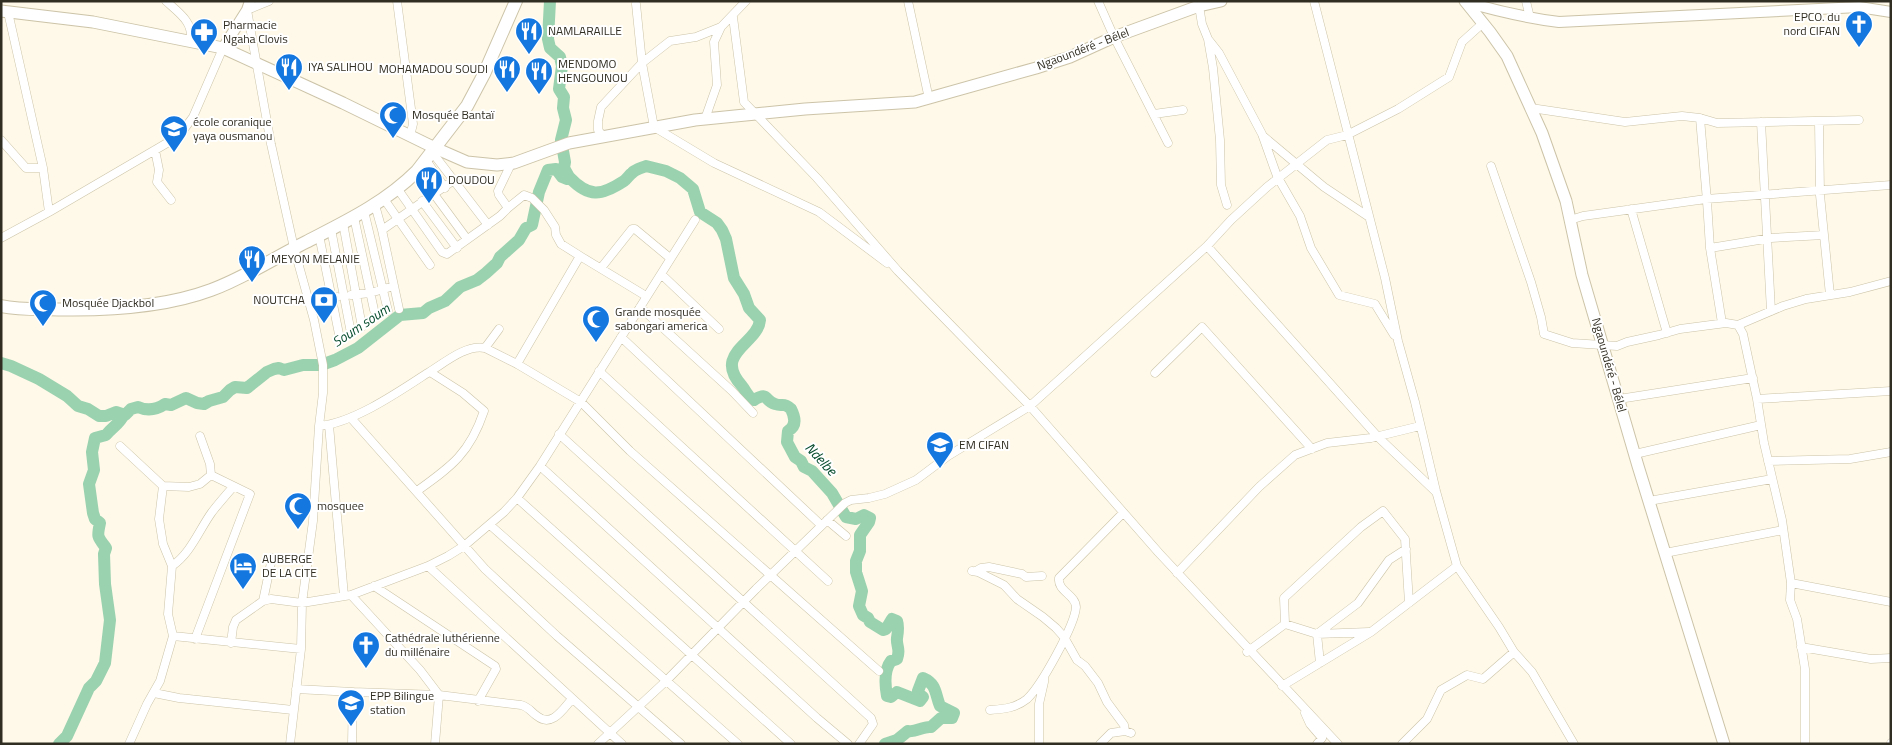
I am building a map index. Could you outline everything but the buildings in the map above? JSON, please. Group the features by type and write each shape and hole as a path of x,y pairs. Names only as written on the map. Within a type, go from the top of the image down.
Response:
{"main road":[{"path":"1,306 75,310 157,304 212,290 364,211 398,188 417,171 467,106 484,74 516,1"},
{"name":"Ngaoundéré - Bélel","path":"4,12 93,22 223,48 410,136 431,153 485,165 511,164 569,143 602,136 705,119 915,102 929,99 1070,57 1114,37 1198,4 1221,1"},
{"name":"Ngaoundéré - Bélel","path":"1465,1 1507,56 1531,108 1566,201 1582,274 1724,744"}],"street":[{"path":"166,1 188,23 192,34 190,41"},
{"path":"1,238 50,212 179,136 193,118 223,48 248,6 269,1"},
{"path":"397,1 413,124 410,136"},
{"path":"602,136 598,130 601,107 642,63 670,41 696,37 721,27 733,17 746,1"},
{"path":"908,1 929,99"},
{"path":"1098,1 1114,37 1168,143"},
{"path":"1314,1 1385,278 1398,341 1416,402 1436,491 1457,566 1514,652 1532,672 1574,744"},
{"path":"1465,1 1530,18 1559,22 1804,10 1816,5 1859,6 1891,12"},
{"path":"1526,1 1530,18"},
{"path":"636,4 642,63 654,127 714,162 819,212 898,271"},
{"path":"1198,4 1202,24 1208,39 1213,68 1220,140 1221,185 1227,205"},
{"path":"248,6 271,144 294,248 321,351 322,366 323,393 313,521 302,603 301,649 290,744"},
{"path":"4,12 43,168 50,212"},
{"path":"733,17 744,102 817,178 898,271 1030,406 1248,652 1338,744"},
{"path":"598,744 666,681 770,574 845,503 851,500 885,494 916,480 948,456 1030,406 1207,246 1231,220 1296,164 1328,140 1348,134 1398,109 1449,77 1462,42 1483,23"},
{"path":"705,119 717,85 714,42 721,27"},
{"path":"1208,39 1219,53 1262,134 1278,179 1300,216 1311,248 1339,295 1375,304 1398,341"},
{"path":"1531,108 1624,122 1682,116 1700,118 1717,124 1859,120"},
{"path":"1154,114 1183,110"},
{"path":"1700,118 1710,248 1722,324"},
{"path":"1819,121 1820,190 1830,295"},
{"path":"1761,122 1771,311"},
{"path":"1262,134 1315,178 1324,188 1369,217"},
{"path":"1,140 26,168 43,168"},
{"path":"155,150 159,170 157,182 171,200"},
{"path":"431,153 488,225"},
{"path":"431,153 445,188"},
{"path":"508,208 498,191 511,164"},
{"path":"1491,166 1531,282 1544,334 1572,343 1617,346 1694,326 1738,325 1806,299 1850,292 1891,281"},
{"path":"417,171 467,239"},
{"path":"382,230 454,180"},
{"path":"1570,220 1583,216 1707,199 1891,185"},
{"path":"398,188 411,210 444,254 457,248 524,195 534,200 552,220 561,244 646,296"},
{"path":"422,201 457,248"},
{"path":"1631,209 1667,333"},
{"path":"364,211 397,219 430,265"},
{"path":"364,211 382,230 399,309"},
{"path":"364,211 388,311"},
{"path":"364,211 370,293 374,310"},
{"path":"362,327 356,294 364,211"},
{"path":"231,643 236,620 263,601 270,599 302,603 348,596 428,566 464,546 490,525 517,498 540,466 695,220"},
{"path":"331,229 351,333"},
{"path":"601,268 632,229 635,229 670,258"},
{"path":"319,235 340,339"},
{"path":"1710,248 1767,238 1824,236"},
{"path":"1207,246 1378,437 1436,491"},
{"path":"517,364 580,256"},
{"path":"661,274 719,329"},
{"path":"310,304 332,298 370,293 394,286"},
{"path":"640,307 753,413"},
{"path":"1738,325 1743,334 1758,399 1761,426 1783,530 1791,583 1790,600 1797,619 1805,669 1806,744"},
{"path":"1155,374 1202,328 1312,448"},
{"path":"485,348 499,329"},
{"path":"621,337 824,522 846,536"},
{"path":"319,426 351,418 430,372 446,360 476,348 485,348 517,364 580,402 630,450 879,671"},
{"path":"599,371 828,581"},
{"path":"417,491 450,467 464,453 484,411 463,393 430,372"},
{"path":"1619,399 1753,378"},
{"path":"1758,399 1891,391"},
{"path":"351,418 485,569 681,744"},
{"path":"329,425 348,596 420,670 439,695 435,744"},
{"path":"1177,573 1259,487 1295,455 1327,443 1378,437 1420,426"},
{"path":"1635,454 1761,426"},
{"path":"559,434 871,718 873,724 859,744"},
{"path":"200,436 210,464 211,475"},
{"path":"120,446 163,486 189,487 200,484 211,475"},
{"path":"1768,461 1850,459 1891,452"},
{"path":"540,466 848,744"},
{"path":"195,639 250,494 211,475"},
{"path":"1649,500 1772,479"},
{"path":"129,744 166,664 173,636 168,614 172,566 162,544 159,527 163,486"},
{"path":"172,566 179,561 193,543 212,512 233,487"},
{"path":"517,498 791,744"},
{"path":"1285,624 1284,598 1361,528 1383,511 1405,539 1409,603"},
{"path":"990,710 1002,710 1015,706 1027,699 1044,677 1064,637 1076,606 1060,586 1059,578 1123,513"},
{"path":"490,525 738,744"},
{"path":"1665,553 1783,530"},
{"path":"1316,634 1358,603 1389,560 1406,549"},
{"path":"263,601 272,558"},
{"path":"428,566 622,744"},
{"path":"1282,686 1371,632 1457,566"},
{"path":"1042,576 1026,576 989,568 981,568 974,571 1004,585 1017,600 1049,622 1064,637 1077,660 1085,666 1098,683 1128,732 1111,732 1100,744"},
{"path":"1791,583 1891,602"},
{"path":"374,586 496,668 478,701"},
{"path":"1248,652 1285,624"},
{"path":"1285,624 1316,634 1371,632"},
{"path":"1316,634 1320,663"},
{"path":"173,636 301,649"},
{"path":"1801,647 1872,659 1891,658"},
{"path":"1402,744 1427,719 1441,690 1467,675 1483,679 1514,652"},
{"path":"1039,744 1039,704 1044,677"},
{"path":"296,689 439,695 527,706 538,718 548,721 553,720 572,699"},
{"path":"352,744 353,692"},
{"path":"154,693 180,698 293,710"},
{"path":"1302,707 1310,724 1322,738 1317,744"}],"waterway":[{"name":"Soum soum","path":"1,363 39,379 67,396 78,406 88,409 99,416 106,416 116,412 125,415 131,409 138,407 155,409 165,404 171,405 186,398 204,404 223,397 235,387 247,388 267,372 274,369 284,370 303,365 321,365 335,360 358,348 400,315 423,313 429,308 445,301 460,287 477,280 497,263 500,257 519,240 526,228 532,225 539,192 548,170 556,169 562,177 567,179 569,177 564,168 565,162 561,140 566,120 563,108 564,97 559,89 562,66 560,57 550,48 548,39 550,1"},
{"name":"Ndelbe","path":"569,177 583,189 602,192 616,186 634,172 646,166 666,171 680,178 693,189 700,212 717,223 722,230 726,239 734,278 744,294 749,308 760,320 752,336 734,357 732,365 734,375 752,399 754,400 762,396 772,403 791,409 794,421 793,427 788,431 787,442 795,457 801,461 804,467 812,471 832,493 846,517 856,519 864,515 870,518 860,535 860,551 856,561 856,572 862,591 859,606 863,615 883,630 886,629 892,619 897,621 899,653 897,659 891,661 887,669 887,696 891,697 897,692 920,701 923,697 918,691 923,678 928,680 933,686 940,706 954,713 952,718 941,718 931,727 908,731 897,740 885,744"},
{"path":"59,744 67,736 89,688 96,681 105,663 110,620 105,584 104,554 106,548 98,536 100,523 95,519 93,513 89,484 94,470 92,452 95,438 106,435 124,414"}],"place":[{"name":"EPCO. du nord CIFAN","path":"1859,48"},
{"name":"NAMLARAILLE","path":"529,55"},
{"name":"Pharmacie Ngaha Clovis","path":"204,56"},
{"name":"IYA SALIHOU","path":"289,91"},
{"name":"MOHAMADOU SOUDI","path":"507,93"},
{"name":"MENDOMO HENGOUNOU","path":"539,95"},
{"name":"Mosquée Bantaï","path":"393,139"},
{"name":"école coranique yaya ousmanou","path":"174,153"},
{"name":"DOUDOU","path":"429,204"},
{"name":"MEYON MELANIE","path":"252,283"},
{"name":"NOUTCHA","path":"324,324"},
{"name":"Mosquée Djackbol","path":"43,327"},
{"name":"Grande mosquée sabongari america","path":"596,343"},
{"name":"EM CIFAN","path":"940,469"},
{"name":"mosquee","path":"298,530"},
{"name":"AUBERGE DE LA CITE","path":"243,590"},
{"name":"Cathédrale luthérienne du millénaire","path":"366,669"},
{"name":"EPP Bilingue station","path":"351,727"}]}
